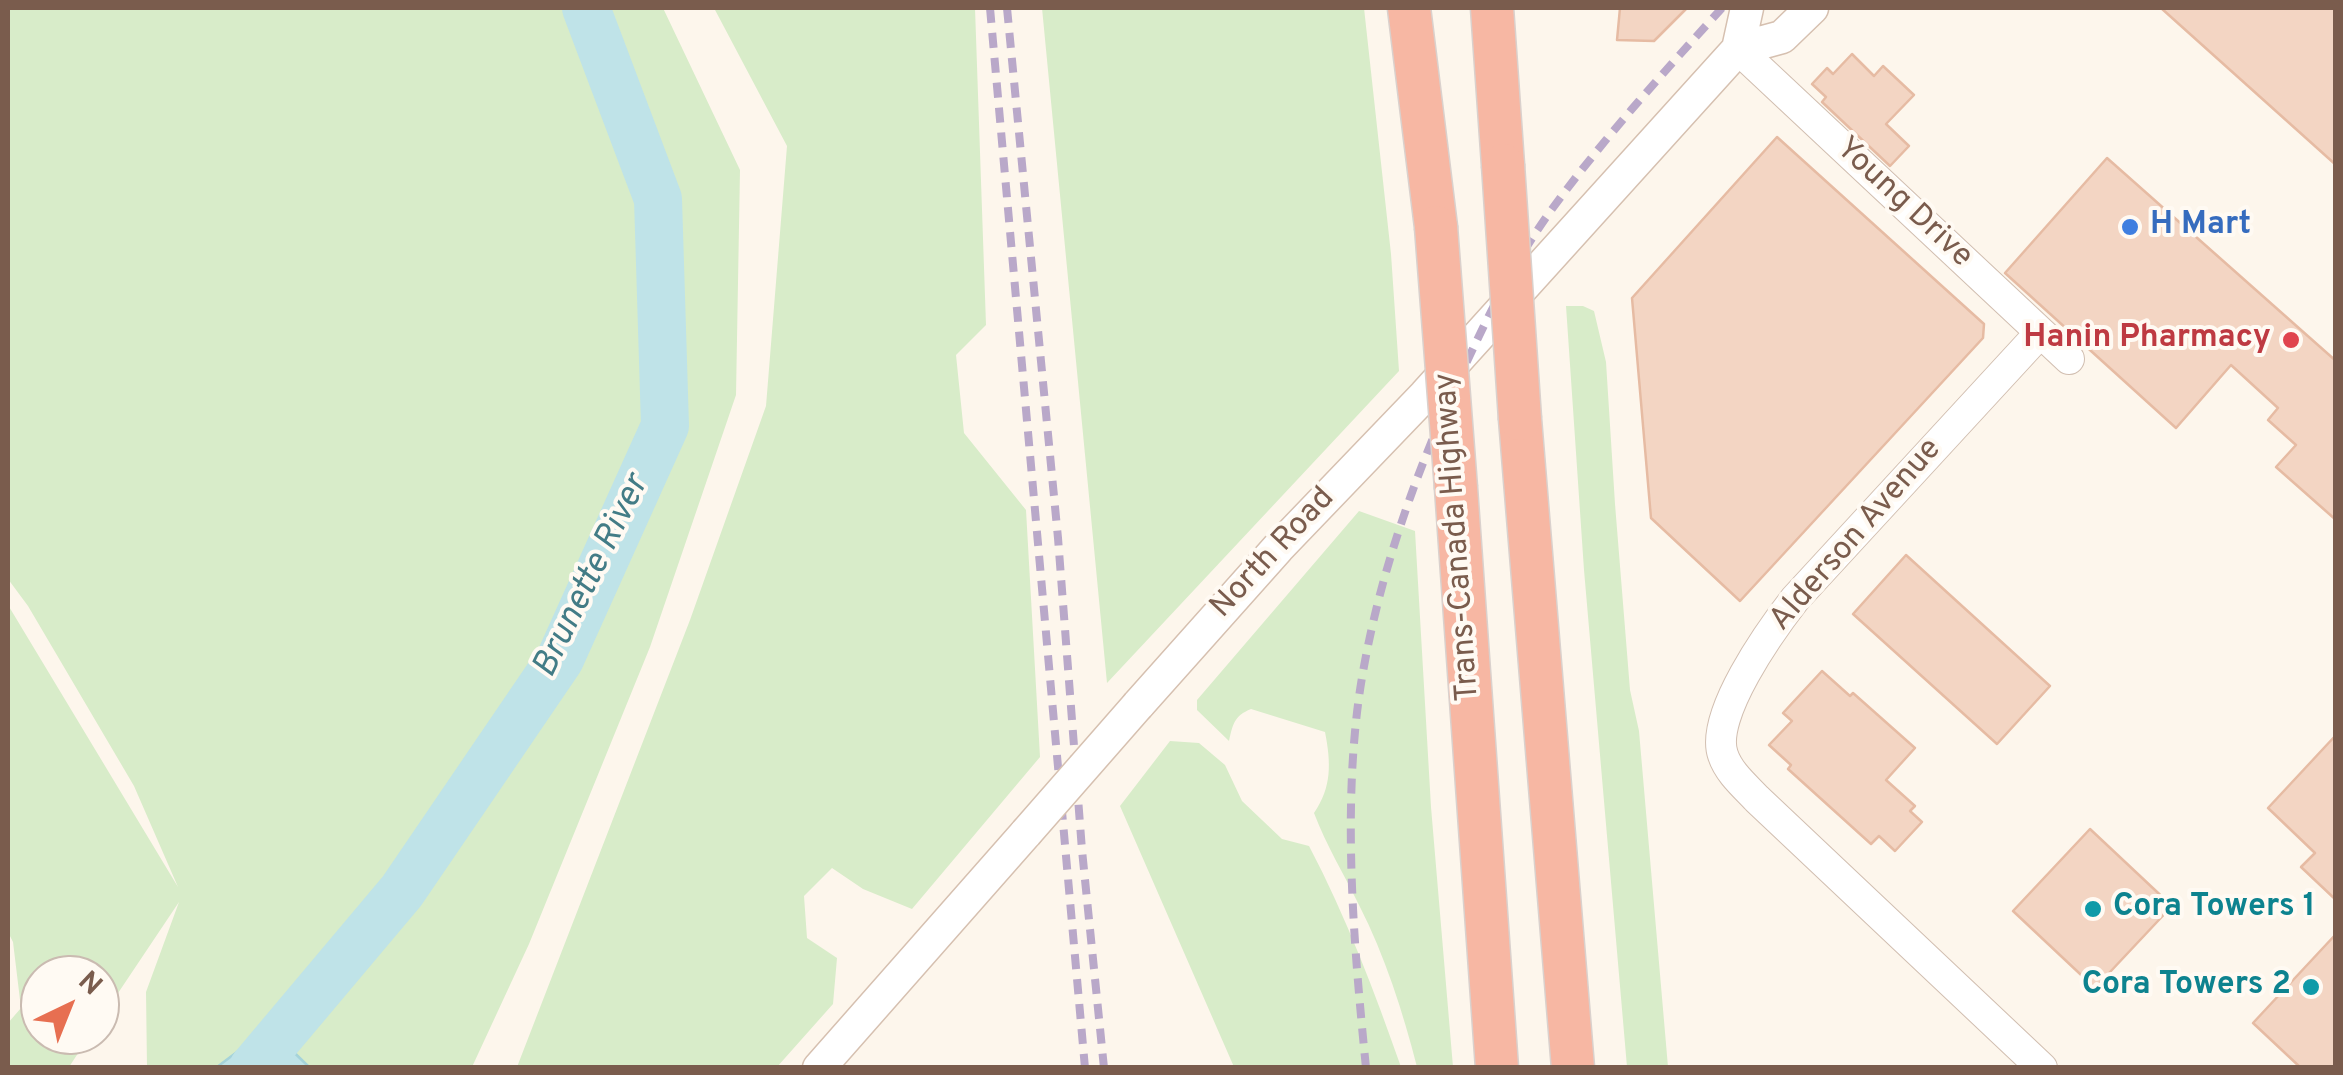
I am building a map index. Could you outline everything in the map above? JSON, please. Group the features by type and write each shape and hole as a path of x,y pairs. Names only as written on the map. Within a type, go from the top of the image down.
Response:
{"highway":[{"name":"Trans-Canada Highway","path":"1410,8 1436,227 1496,1068"},
{"path":"1492,8 1520,418 1574,1068"}],"main road":[{"name":"North Road","path":"819,1068 1278,548 1424,395 1738,49 1747,8"},
{"path":"1738,49 1782,37 1812,8"}],"street":[{"name":"Young Drive","path":"1738,49 2068,359"},
{"name":"Alderson Avenue","path":"2040,333 1794,600 1735,695 1722,730 1721,752 1757,799 2042,1068"}],"green space":[{"path":"8,8 663,8 740,170 736,395 650,647 529,944 472,1067 147,1067 146,992 179,902 120,990 120,955 20,955 20,1000 13,942 8,932 8,605 178,887 134,786 28,606 8,579"},
{"path":"714,8 975,8 986,325 956,355 964,433 1026,510 1040,757 912,909 863,889 832,868 804,896 807,938 837,958 833,1004 777,1067 517,1067 690,620 766,406 787,146"},
{"path":"1042,8 1364,8 1391,254 1399,371 1107,683"},
{"path":"1566,306 1594,311 1606,362 1630,690 1639,731 1668,1067 1627,1067 1584,570"},
{"path":"1359,511 1415,531 1431,807 1453,1067 1417,1067 1377,944 1314,813 1328,774 1325,732 1251,709 1235,721 1229,741 1197,710 1197,700"},
{"path":"1170,741 1199,743 1225,765 1242,801 1282,839 1309,846 1359,955 1401,1067 1234,1067 1120,806"},
{"path":"20,1009 20,1055 77,1055 69,1067 8,1067 8,1023"}],"water":[{"path":"269,1028 309,1067 217,1067"}],"building":[{"path":"1620,8 1687,8 1654,41 1617,40"},
{"path":"2161,8 2336,8 2336,165"},
{"path":"1852,54 1874,76 1883,66 1914,95 1886,124 1909,146 1890,166 1822,102 1826,97 1812,84 1827,68 1833,74"},
{"path":"1777,137 1984,324 1983,338 1740,601 1651,518 1632,298"},
{"path":"2107,158 2336,361 2336,520 2276,467 2296,445 2268,420 2278,408 2231,365 2176,428 2005,273"},
{"path":"1906,555 2050,686 1997,744 1853,614"},
{"path":"1822,671 1915,748 1886,780 1915,806 1910,811 1922,822 1895,851 1879,836 1871,844 1788,769 1791,765 1769,745 1792,721 1783,713"},
{"path":"2336,735 2336,900 2301,867 2315,853 2268,808"},
{"name":"Cora Towers 1","path":"2090,829 2172,906 2095,988 2013,911"},
{"name":"Cora Towers 2","path":"2336,934 2336,1068 2301,1068 2253,1023"}],"waterway":[{"name":"Brunette River","path":"253,1068 402,891 560,659 665,426 658,199 586,8"}],"railway":[{"path":"990,8 1085,1068"},
{"path":"1007,8 1104,1068"},
{"path":"1366,1068 1353,915 1353,760 1365,661 1381,589 1403,518 1458,381 1525,250 1592,157 1722,8"}],"place":[{"name":"H Mart","path":"2130,227"},
{"name":"Hanin Pharmacy","path":"2291,340"},
{"name":"Cora Towers 1","path":"2093,909"},
{"name":"Cora Towers 2","path":"2311,987"}]}
